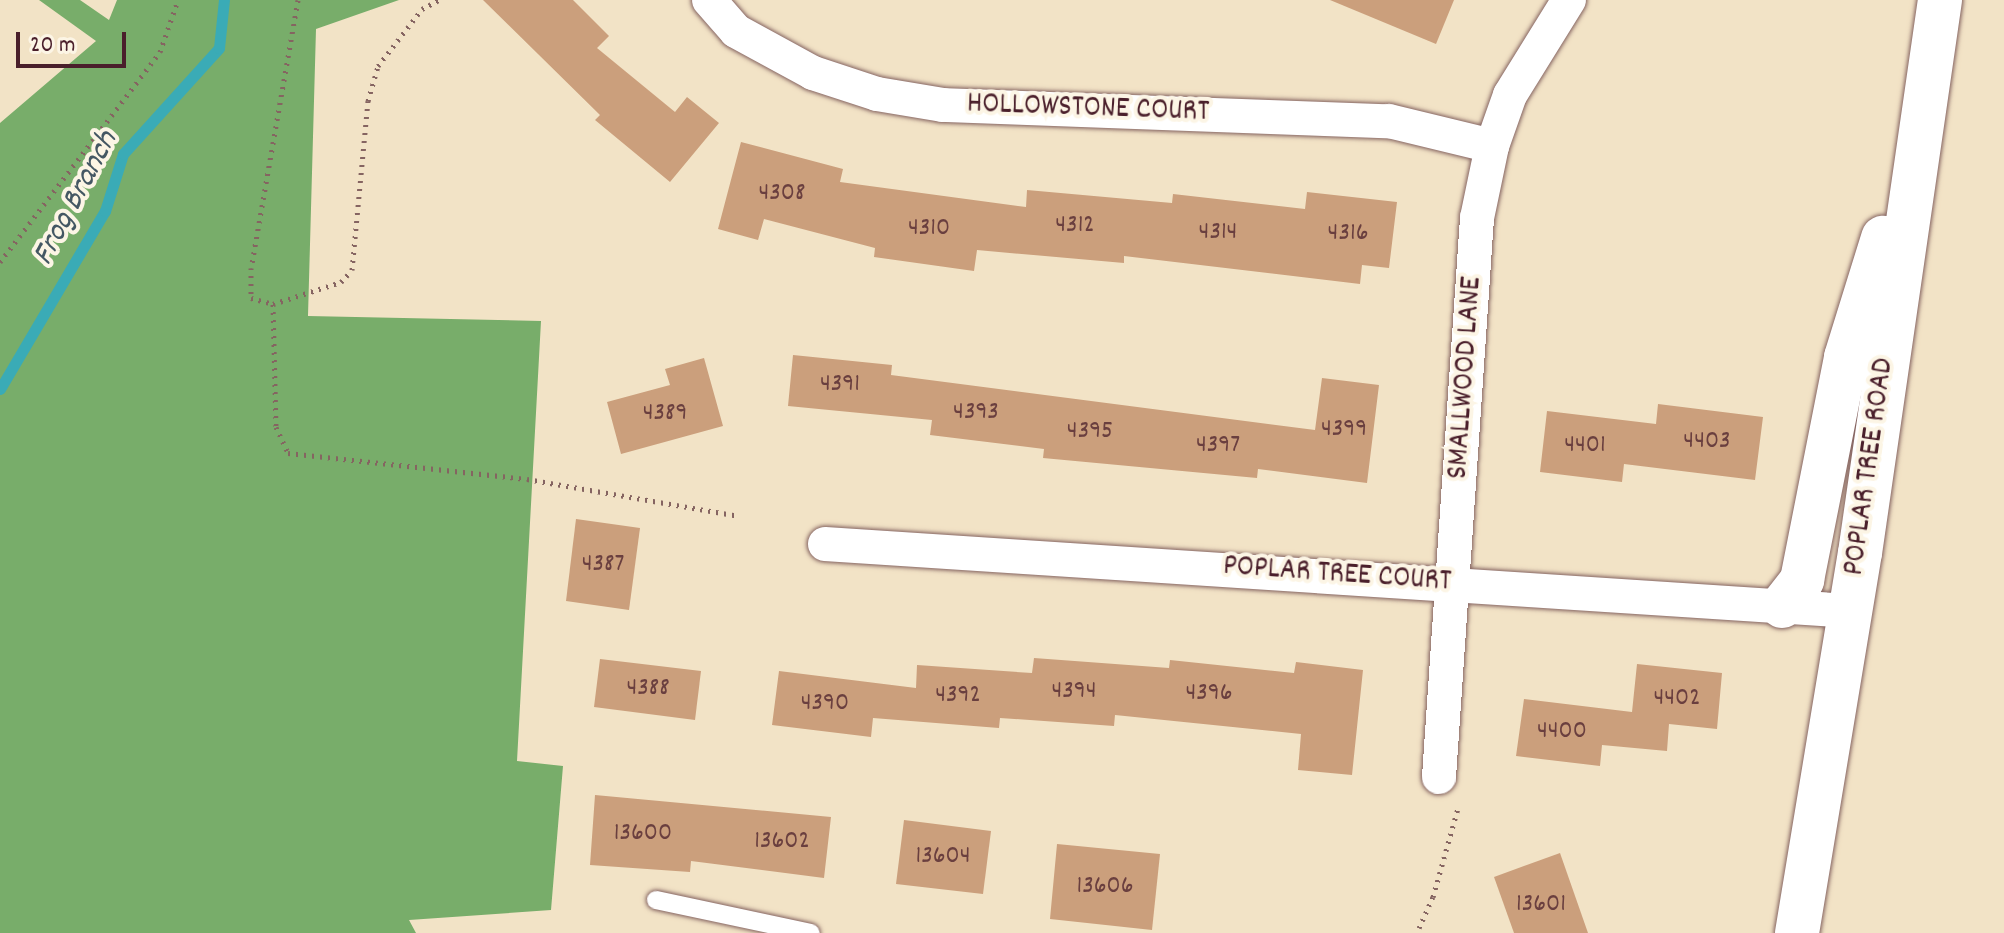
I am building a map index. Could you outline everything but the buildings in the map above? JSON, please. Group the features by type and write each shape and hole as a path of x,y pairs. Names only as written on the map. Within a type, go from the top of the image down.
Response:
{"main road":[{"name":"POPLAR TREE ROAD","path":"1797,933 1849,611 1940,0"},
{"path":"1782,606 1802,580 1846,357 1923,110"}],"street":[{"name":"HOLLOWSTONE COURT","path":"709,0 727,24 749,38 813,73 877,94 943,105 1389,121 1492,146"},
{"name":"SMALLWOOD LANE","path":"1450,787 1454,584 1477,218 1492,146 1510,95 1569,0"},
{"name":"POPLAR TREE COURT","path":"825,544 1849,611"}],"lane":[{"path":"656,900 811,933"}],"path":[{"path":"0,262 160,52 178,0"},
{"path":"298,0 251,268 251,298 273,304 341,282 352,270 368,101 378,66 422,9 439,0"},
{"path":"273,304 276,427 288,453 527,479 738,516"},
{"path":"1419,928 1433,897 1450,787"}],"green space":[{"path":"39,0 80,0 109,20 117,0 399,0 316,29 308,316 541,321 517,761 563,766 551,910 409,920 416,933 0,933 0,123 96,41"}],"waterway":[{"name":"Frog Branch","path":"0,389 105,211 123,154 219,48 224,0"}]}
